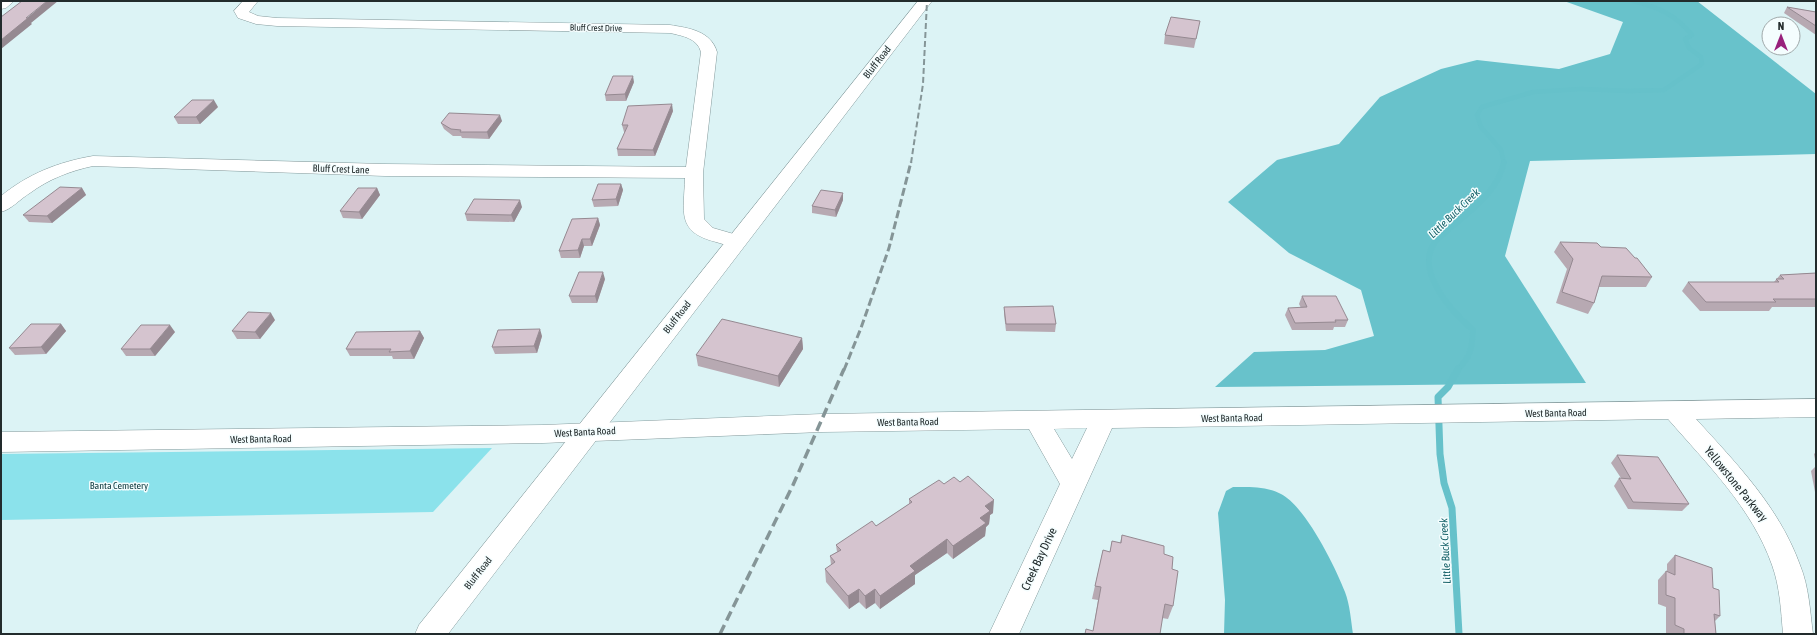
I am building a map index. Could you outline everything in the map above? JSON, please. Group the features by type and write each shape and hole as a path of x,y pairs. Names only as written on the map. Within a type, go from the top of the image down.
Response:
{"street":[{"path":"1,5 7,1"},
{"name":"Bluff Crest Drive","path":"251,1 243,8 242,12 244,16 256,20 276,22 670,29 687,32 704,41 708,50 694,173 694,219 696,224 707,232 737,241"},
{"name":"Bluff Road","path":"430,634 925,1"},
{"name":"Bluff Crest Lane","path":"1,206 24,186 44,176 75,165 93,161 385,170 694,173"},
{"name":"West Banta Road","path":"1,442 535,434 810,424 1816,408"},
{"name":"Yellowstone Parkway","path":"1675,411 1752,499 1771,527 1786,558 1790,572 1798,634"},
{"path":"1037,420 1073,483"},
{"name":"Creek Bay Drive","path":"1004,634 1103,420"}],"green space":[{"name":"Banta Cemetery","path":"492,448 433,512 1,520 1,454"}],"shaded area":[{"path":"1564,1 1697,1 1761,51 1761,56 1767,56 1816,94 1816,154 1530,161 1505,256 1586,383 1215,387 1254,352 1325,350 1374,336 1361,290 1289,253 1228,202 1277,160 1339,144 1380,97 1441,69 1477,60 1559,69 1610,54 1623,22"},
{"path":"1233,487 1257,488 1275,491 1290,501 1300,511 1327,553 1345,592 1353,634 1224,634 1225,600 1218,513 1226,491"}],"building":[{"path":"22,1 47,1 1,40 1,17"},
{"path":"1787,7 1816,12 1816,26 1801,16"},
{"path":"1171,17 1200,21 1196,39 1165,35"},
{"path":"613,76 633,76 625,94 605,95"},
{"path":"192,100 214,100 196,117 174,117"},
{"path":"672,104 653,150 617,149 628,125 622,125 628,106"},
{"path":"449,113 500,115 487,132 460,132 461,130 451,129 441,123"},
{"path":"598,184 621,184 616,199 592,200"},
{"path":"60,187 82,188 47,216 23,215"},
{"path":"358,188 377,188 359,212 340,211"},
{"path":"821,190 843,193 835,210 812,206"},
{"path":"474,199 520,200 511,215 465,214"},
{"path":"598,218 590,239 582,239 578,250 559,251 572,219"},
{"path":"1560,242 1597,243 1601,247 1626,248 1635,258 1637,258 1652,277 1602,276 1594,303 1562,292 1573,259"},
{"path":"579,272 603,272 595,296 569,296"},
{"path":"1816,273 1816,299 1773,299 1776,302 1706,302 1688,282 1779,282 1776,279 1784,279 1780,275"},
{"path":"1302,296 1336,296 1348,320 1335,320 1336,322 1295,323 1288,308 1307,307"},
{"path":"1053,306 1056,324 1006,324 1004,307"},
{"path":"248,312 271,313 255,332 232,331"},
{"path":"722,319 802,338 778,376 696,355"},
{"path":"31,324 61,324 41,347 9,348"},
{"path":"141,325 170,325 150,349 121,349"},
{"path":"540,329 534,346 492,347 498,330"},
{"path":"420,331 410,351 389,352 391,349 346,349 356,332"},
{"path":"1617,455 1658,457 1689,504 1633,502 1619,478 1631,479"},
{"path":"968,476 994,500 985,506 990,511 980,518 986,523 953,546 947,539 910,566 915,571 880,596 875,589 865,596 859,589 848,596 825,569 835,562 830,556 841,550 836,545 872,521 876,526 912,502 909,499 939,480 944,484 954,477 960,482"},
{"path":"1122,535 1164,546 1164,554 1173,557 1172,569 1178,571 1173,606 1165,604 1160,634 1085,634 1086,629 1093,631 1101,587 1095,586 1103,550 1110,552 1112,541 1121,543"},
{"path":"1675,555 1712,568 1713,588 1719,590 1720,616 1714,614 1716,634 1684,634 1684,629 1675,625 1675,598 1666,595 1666,571 1675,575"}],"waterway":[{"name":"Little Buck Creek","path":"1504,162 1501,150 1481,127 1477,115 1482,107 1533,92 1581,89 1628,91 1664,90 1702,64 1701,57 1689,48 1685,39 1692,35 1680,22 1658,9 1633,1"},
{"name":"Little Buck Creek","path":"1458,369 1470,352 1473,330 1455,313 1438,290 1432,278 1429,265 1430,253 1435,242 1490,191 1501,173 1504,162"},
{"name":"Little Buck Creek","path":"1458,369 1448,387 1438,397 1440,454 1444,483 1452,508 1459,634"}],"railway":[{"path":"911,163 923,84 927,1"},
{"path":"844,370 861,328 889,248 911,162"},
{"path":"720,634 793,485 844,369"}]}
